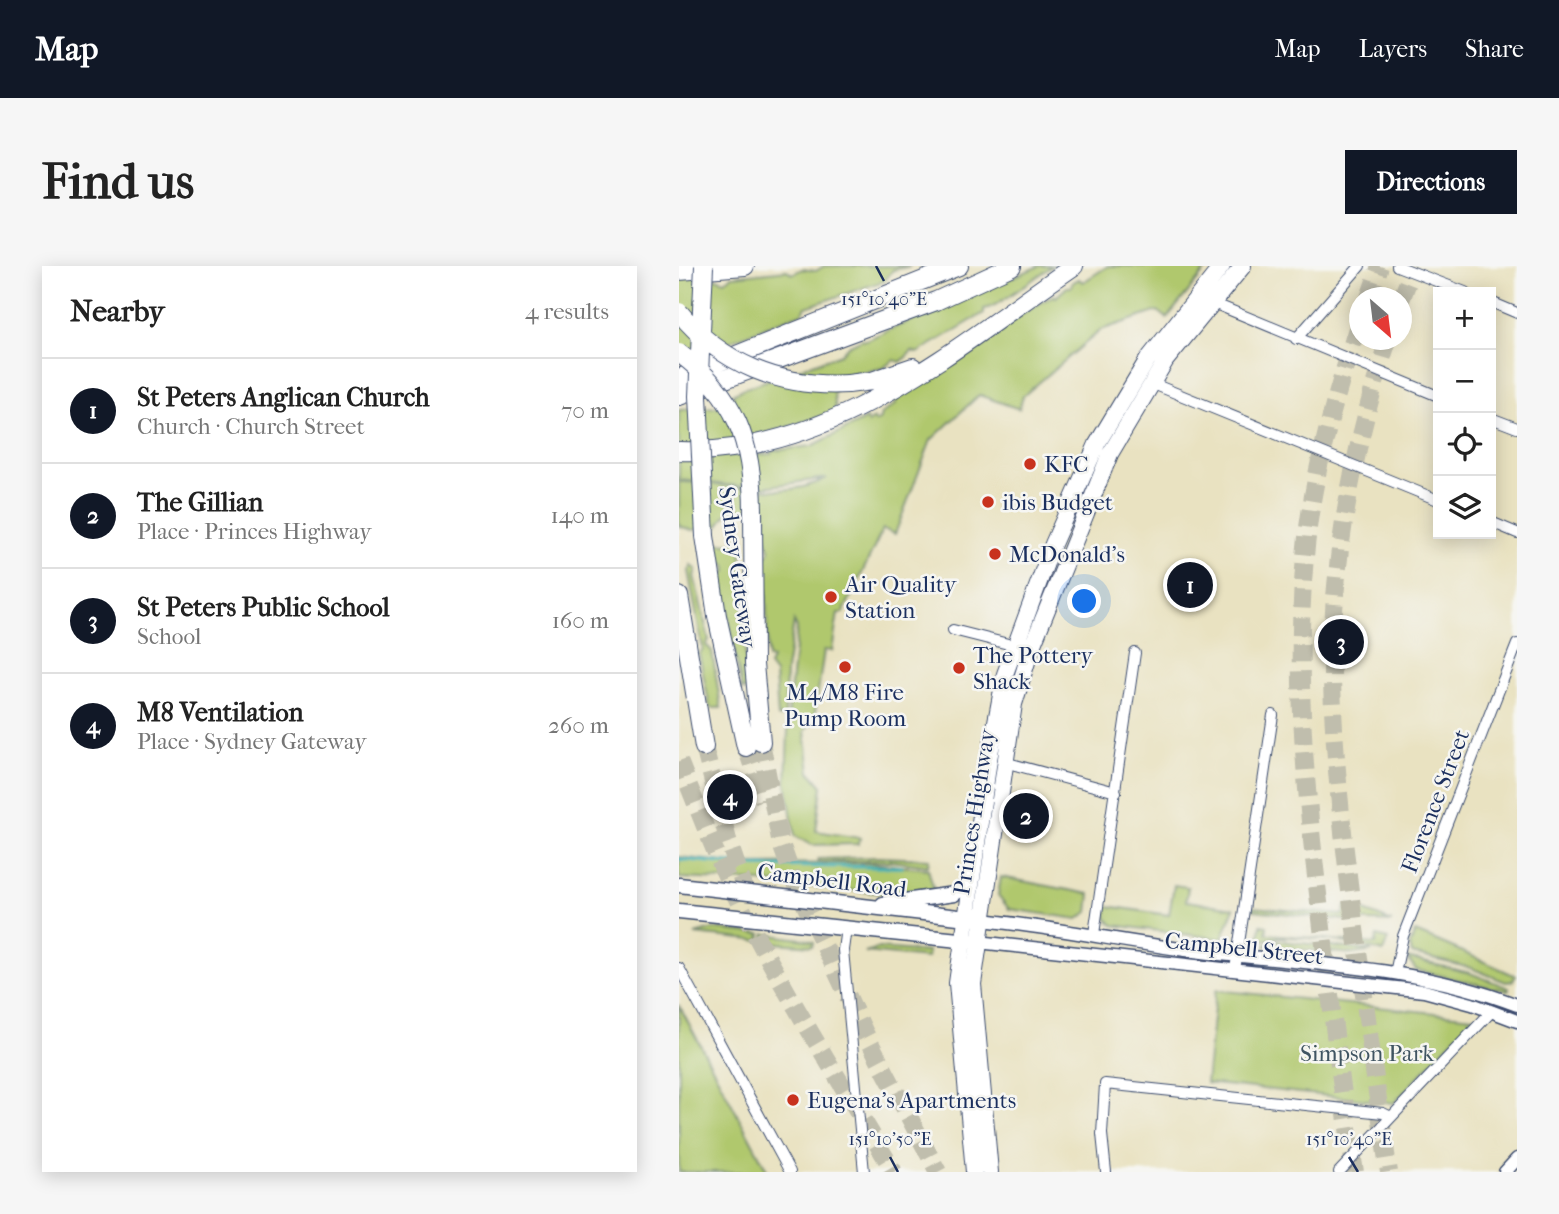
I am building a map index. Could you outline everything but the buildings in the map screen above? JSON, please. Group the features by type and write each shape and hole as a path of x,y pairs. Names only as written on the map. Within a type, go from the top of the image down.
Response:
{"highway":[{"path":"679,271 745,266"},
{"path":"679,378 958,266"},
{"path":"679,396 936,301 1012,266"},
{"path":"682,451 760,443 832,421 882,397 1074,266"},
{"name":"Princes Highway","path":"974,1172 958,995 1024,648 1053,544 1097,444 1148,359 1222,266"},
{"name":"Princes Highway","path":"973,919 970,883 998,706 1098,477 1151,383 1243,266"},
{"name":"Sydney Gateway","path":"679,353 712,381 741,428 751,462 754,745 717,616 705,536 698,396 701,268"},
{"path":"679,312 694,331 741,364 801,384 848,384 897,374 924,363 981,330"},
{"path":"679,596 704,747"},
{"name":"Princes Highway","path":"970,942 973,1007 990,1172"}],"main road":[{"path":"864,907 954,894 970,883"},
{"name":"Campbell Road","path":"679,885 973,919"},
{"name":"Campbell Road","path":"679,912 970,942"},
{"name":"Campbell Street","path":"973,919 1237,956 1395,972 1516,1002"},
{"name":"Campbell Street","path":"970,942 1424,991 1517,1021"},
{"path":"1505,1172 1517,1159"}],"street":[{"path":"1296,339 1360,266"},
{"path":"1397,266 1452,287"},
{"path":"1213,303 1433,394"},
{"path":"1496,304 1517,313"},
{"path":"1151,383 1433,498"},
{"path":"1496,420 1517,428"},
{"path":"1496,524 1517,533"},
{"path":"953,630 1024,648"},
{"name":"Florence Street","path":"1395,972 1403,936 1517,644"},
{"path":"1094,934 1135,653"},
{"path":"1235,970 1273,715"},
{"path":"1004,762 1115,792"},
{"path":"846,929 843,950 864,1172"},
{"path":"679,969 790,1172"},
{"path":"1339,1172 1492,1011"},
{"path":"1106,1172 1102,1134 1105,1084 1213,1093 1383,1113 1391,1117"}],"green space":[{"path":"679,266 725,281 732,276 787,270 792,274 802,269 816,271 824,266 911,266 893,270 884,281 806,307 802,313 679,362"},
{"path":"1039,266 1053,266 984,309 984,313 917,353 912,351 901,362 894,360 883,368 847,375 834,393 836,412 683,459 704,462 714,456 771,454 772,451 812,446 866,419 868,423 874,419 875,422 880,419 881,414 896,404 896,398 970,350 969,347 1054,295 1056,297 1067,287 1071,287 1072,283 1079,279 1083,282 1108,266 1209,266 1167,318 1158,311 1101,330 1023,396 1019,409 979,395 931,440 895,534 883,529 843,613 838,613 832,651 824,650 814,719 805,731 810,772 822,786 816,831 860,838 858,844 812,845 795,836 786,783 789,705 797,628 794,622 786,670 785,716 778,717 775,674 769,666 772,659 768,658 766,588 762,585 763,561 770,551 764,531 765,509 731,509 718,526 692,530 679,526 679,482 773,490 809,485 827,478 757,488 679,480 679,410 717,407 732,400 734,393 745,388 841,354 848,346 862,339 866,340 924,315 928,318 932,312"},
{"path":"741,535 747,689 742,690 721,576 727,571 726,565 717,559 716,543 731,544"},
{"path":"691,565 696,570 694,576 709,640 706,645 712,651 721,708 710,708 699,654 703,649 688,571"},
{"path":"679,857 742,864 870,863 928,869 934,890 887,894 750,881 679,878"},
{"path":"818,859 929,859 928,866 891,861 818,862"},
{"path":"1001,877 1090,894 1088,912 1078,919 1009,909 998,895"},
{"path":"1174,885 1188,887 1186,901 1234,908 1222,939 1113,925 1106,918 1107,906 1169,915"},
{"path":"1347,904 1392,922 1252,910 1253,907 1343,915"},
{"path":"1261,925 1267,926 1266,934 1376,944 1377,936 1388,939 1383,952 1339,942 1302,938 1285,937 1259,942"},
{"path":"713,929 761,934 760,941 695,934"},
{"path":"1415,932 1516,976 1512,981 1506,982 1471,968 1412,954 1410,945"},
{"path":"765,934 814,942 813,946 764,942"},
{"path":"1272,940 1372,951 1354,954 1265,946"},
{"path":"879,948 928,952 927,958 865,952"},
{"path":"1407,958 1470,973 1509,988 1508,991 1416,970"},
{"name":"Simpson Park","path":"1216,990 1474,1017 1394,1103 1206,1083"},
{"path":"679,1005 768,1172 679,1172"}],"waterway":[{"path":"679,859 756,866 902,867"}],"tunnel":[{"path":"1373,287 1380,266"},
{"path":"1406,287 1414,266"},
{"path":"1351,350 1323,450 1308,528 1303,578 1301,676 1310,821 1355,1172"},
{"path":"1385,350 1352,475 1344,522 1332,662 1337,775 1344,841 1389,1172"},
{"path":"761,742 781,844 794,881 865,1033 938,1172"},
{"path":"704,747 728,840 748,898"},
{"path":"746,747 764,800"},
{"path":"679,761 715,851 747,918 894,1172"}],"place":[{"name":"KFC","path":"1030,464"},
{"name":"ibis Budget","path":"988,502"},
{"name":"McDonald's","path":"995,554"},
{"name":"St Peters Anglican Church","path":"1190,585"},
{"name":"Air Quality Station","path":"831,597"},
{"name":"St Peters Public School","path":"1341,642"},
{"name":"M4/M8 Fire Pump Room","path":"845,667"},
{"name":"The Pottery Shack","path":"959,668"},
{"name":"M8 Ventilation","path":"730,797"},
{"name":"The Gillian","path":"1026,816"},
{"name":"Eugena's Apartments","path":"793,1100"}]}
